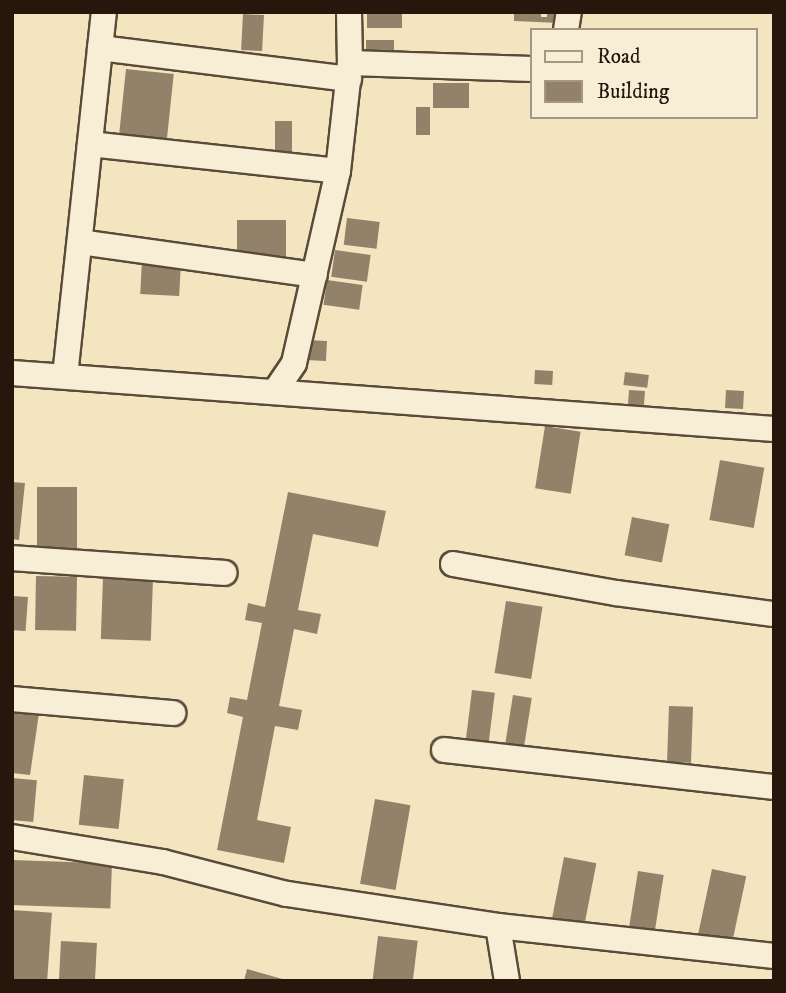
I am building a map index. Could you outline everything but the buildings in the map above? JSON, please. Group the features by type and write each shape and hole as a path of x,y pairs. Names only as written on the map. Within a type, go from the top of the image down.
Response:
{"street":[{"path":"65,376 104,12"},
{"path":"276,390 294,363 338,171 350,71 349,12"},
{"path":"100,48 350,71 530,69"},
{"path":"90,144 338,171"},
{"path":"80,242 314,275"},
{"path":"12,373 276,390 774,429"},
{"path":"12,558 224,573"},
{"path":"453,564 616,593 774,614"},
{"path":"12,699 173,713"},
{"path":"444,750 774,787"},
{"path":"12,837 163,862 287,894 498,926 774,956"},
{"path":"498,926 507,981"}]}
